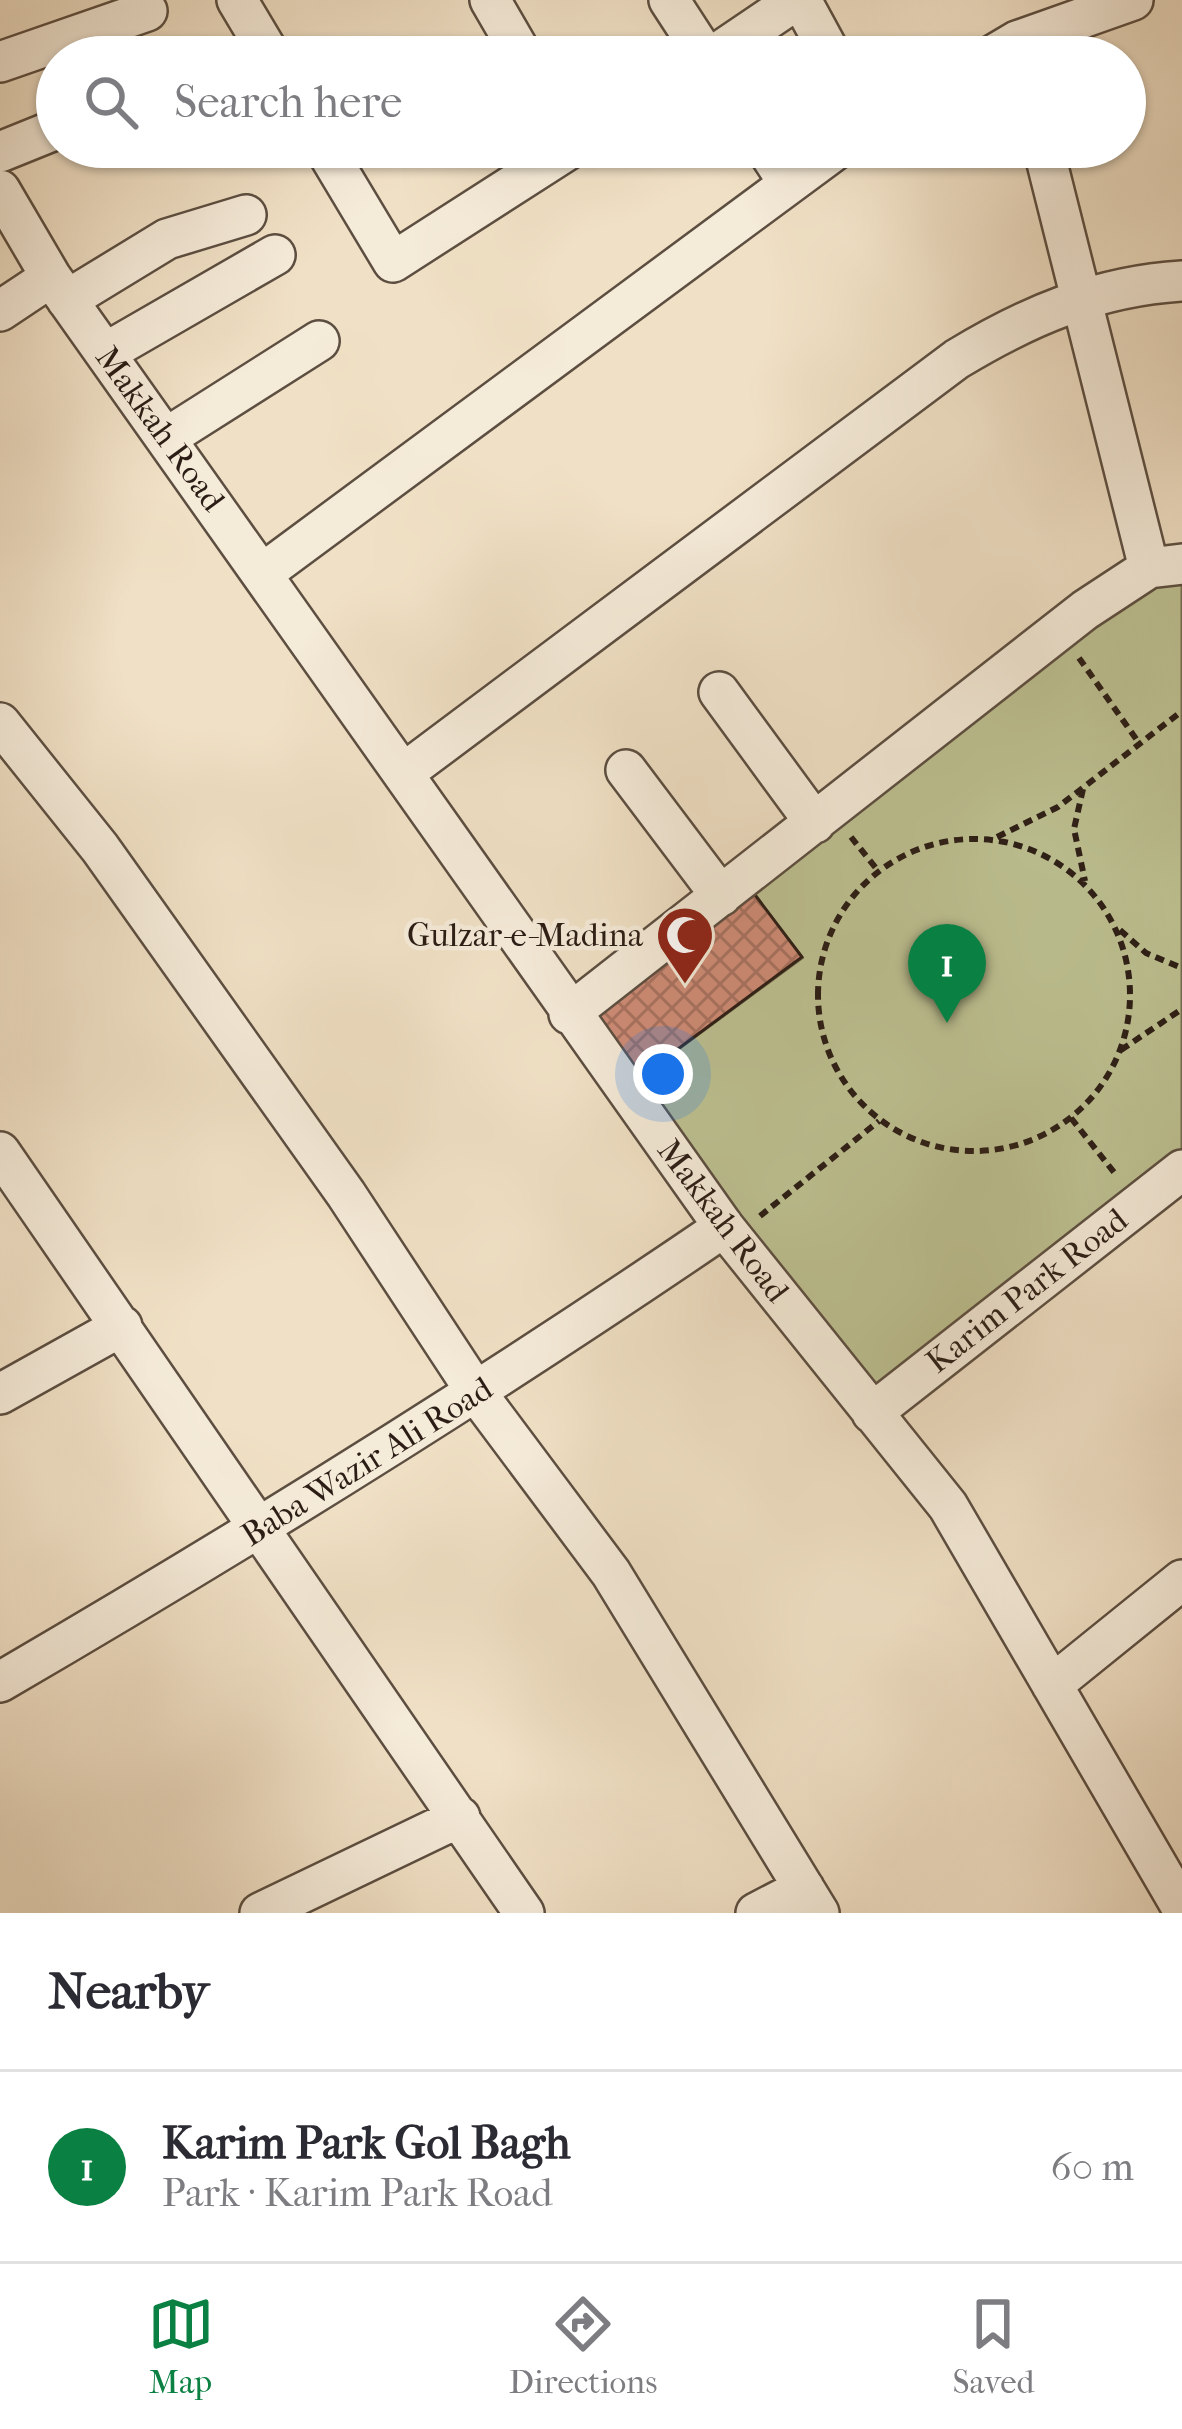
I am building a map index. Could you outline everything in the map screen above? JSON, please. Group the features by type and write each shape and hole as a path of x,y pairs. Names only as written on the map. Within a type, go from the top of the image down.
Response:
{"street":[{"path":"237,0 258,36"},
{"path":"490,0 511,36"},
{"path":"670,0 695,36"},
{"path":"742,36 798,0 819,36"},
{"path":"1047,36 1132,0"},
{"path":"74,36 146,11"},
{"path":"0,62 36,49"},
{"path":"0,152 36,137"},
{"path":"337,168 393,262 539,168"},
{"path":"779,168 788,182"},
{"path":"263,573 808,168"},
{"path":"569,1014 1060,631 1165,566 1081,299 1048,168"},
{"name":"Makkah Road","path":"0,190 59,288 405,772 569,1014 728,1233 948,1506 1182,1909"},
{"path":"0,311 167,238 246,215"},
{"path":"105,353 275,255"},
{"path":"405,772 957,359 1024,319 1081,299 1135,284 1182,281"},
{"path":"166,438 319,341"},
{"path":"719,692 823,817"},
{"path":"0,723 128,887 346,1194 478,1395 611,1573 812,1901 756,1913"},
{"path":"626,770 721,896"},
{"path":"0,1152 264,1528 524,1913"},
{"name":"Karim Park Road","path":"872,1412 1182,1170"},
{"name":"Baba Wazir Ali Road","path":"0,1682 264,1528 728,1233"},
{"path":"0,1394 122,1326"},
{"path":"1052,1684 1182,1580"},
{"path":"260,1913 330,1898 460,1817"}],"path":[{"path":"1060,631 1139,743"},
{"path":"994,838 1058,807 1182,711"},
{"path":"1084,786 1074,829 1087,884"},
{"path":"823,817 879,872"},
{"path":"1117,927 1131,978 1128,1030 1107,1079 1071,1118 1025,1143 975,1153 924,1144 879,1120 844,1084 822,1037 816,986 827,937 854,893 893,860 941,841 994,838 1044,853 1087,884 1117,927 1146,953 1182,968"},
{"path":"1118,1053 1182,1009"},
{"path":"1071,1118 1139,1203"},
{"path":"728,1233 879,1120"}],"green space":[{"path":"1182,564 1182,1170 872,1413 624,1089 802,958 743,879"}],"building":[{"name":"Gulzar-e-Madina","path":"743,879 802,957 624,1089 569,1014"}],"place":[{"name":"Gulzar-e-Madina","path":"685,986"},
{"name":"Karim Park Gol Bagh","path":"947,1023"}]}
